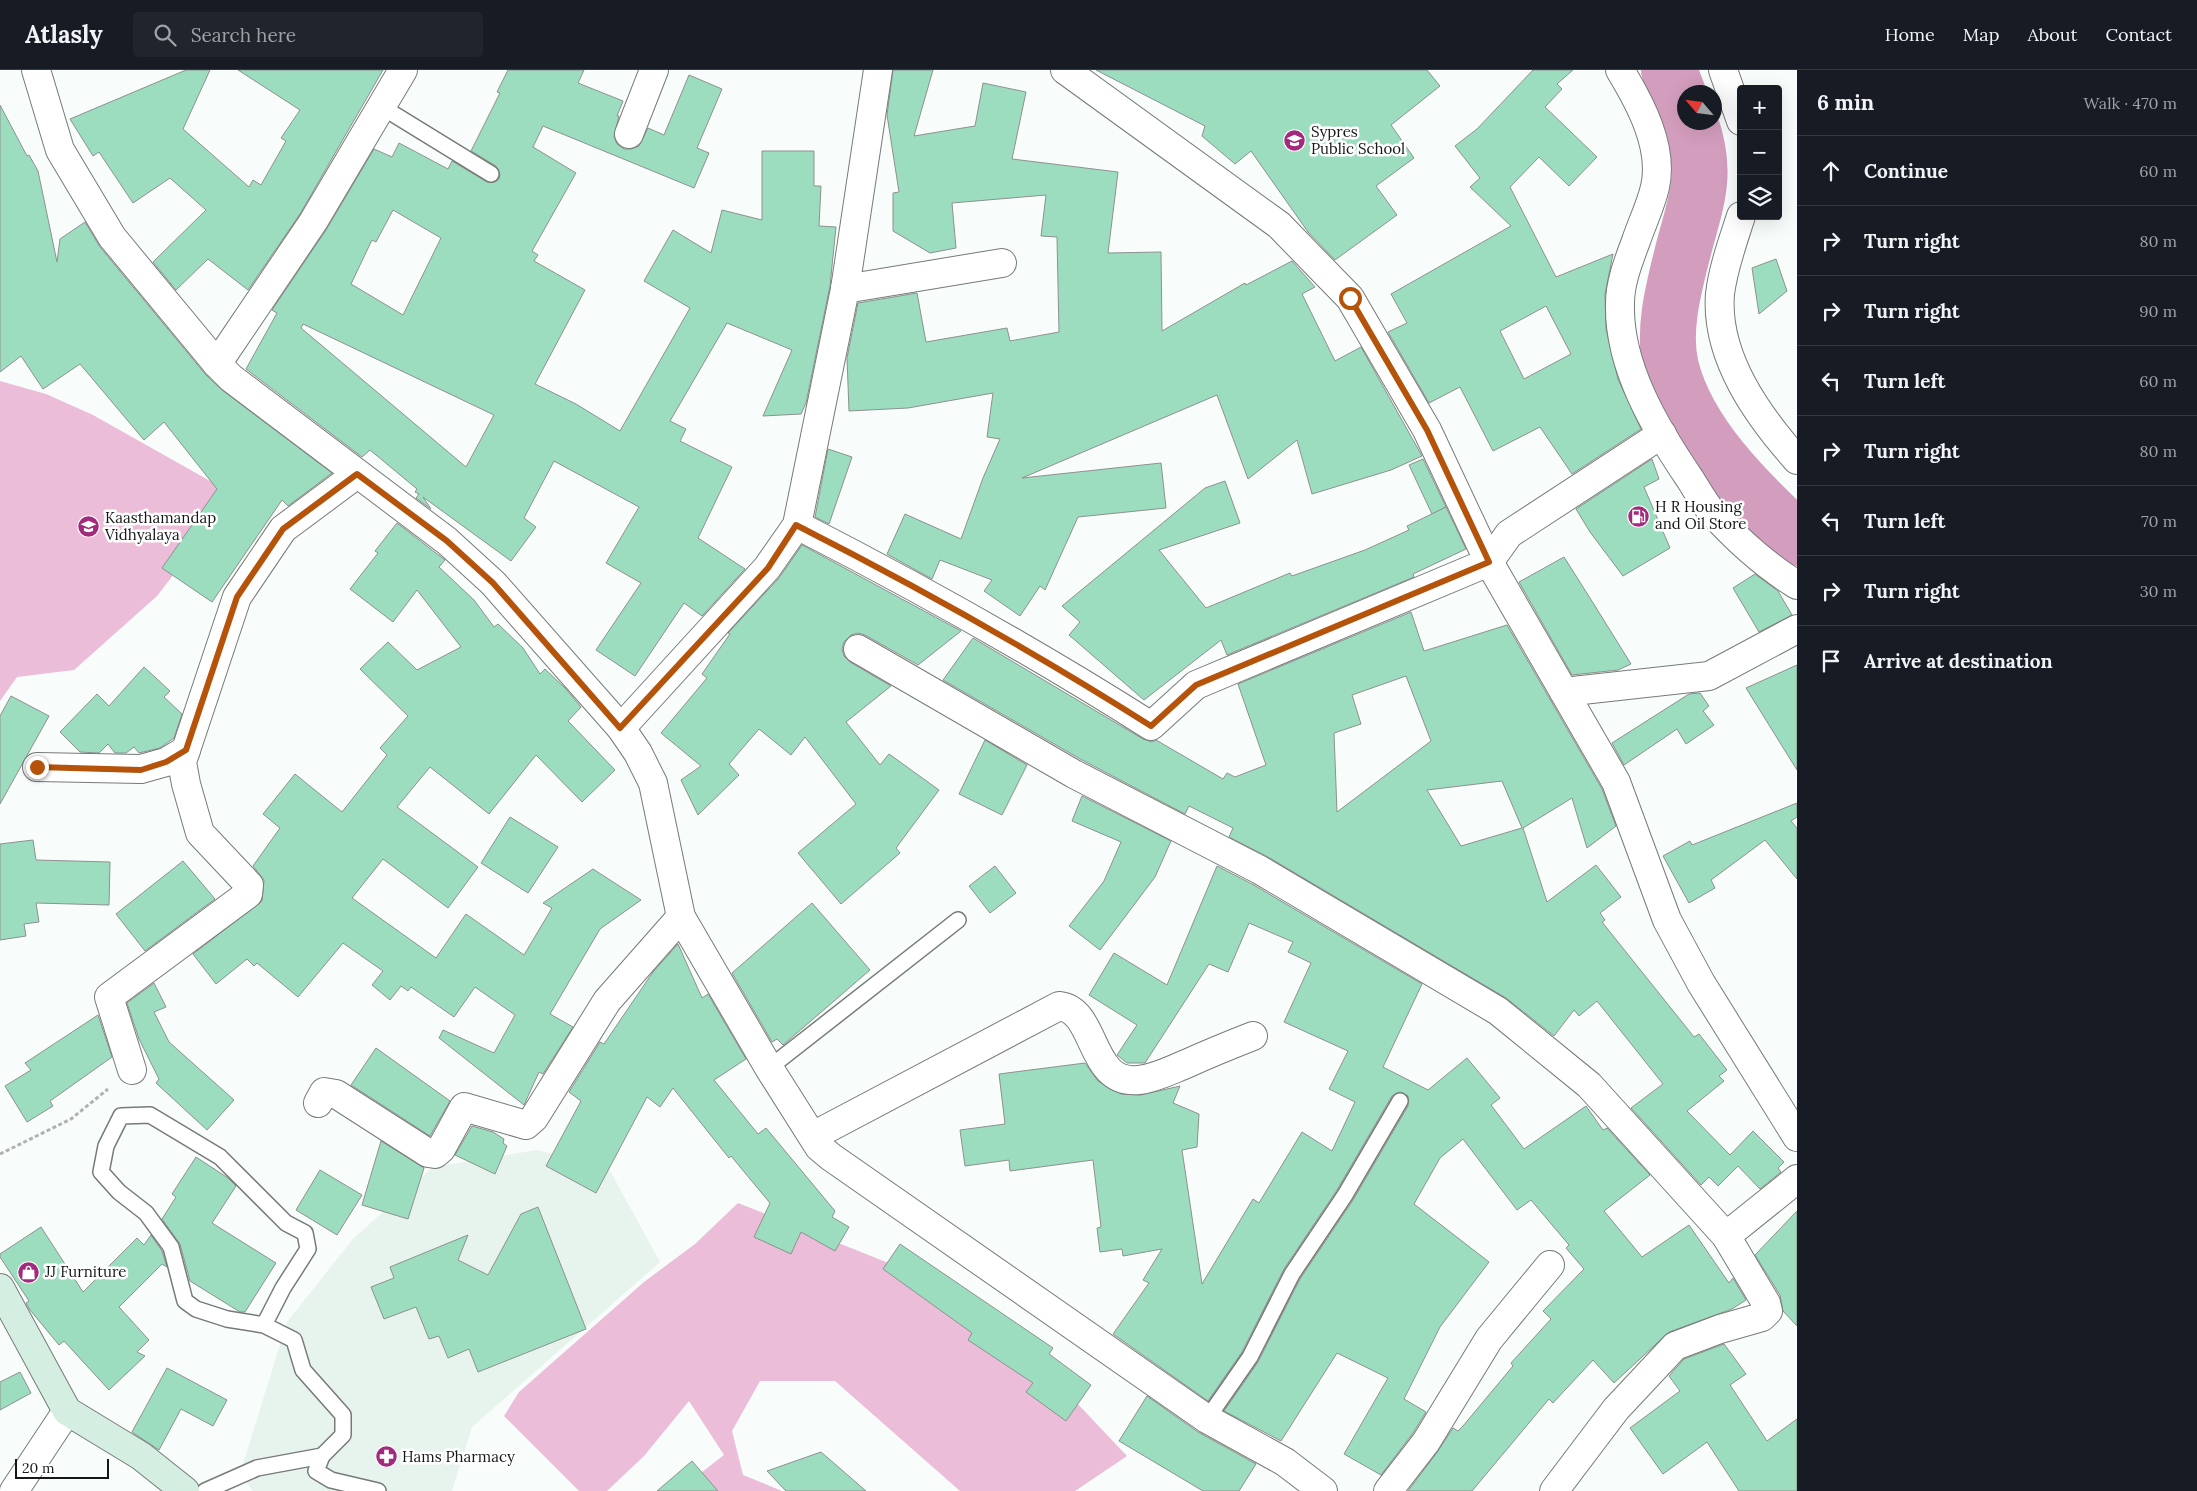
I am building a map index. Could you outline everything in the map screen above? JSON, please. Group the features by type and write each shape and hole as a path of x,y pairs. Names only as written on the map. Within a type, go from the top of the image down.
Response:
{"main road":[{"path":"0,1288 67,1411 142,1456 185,1491"}],"street":[{"path":"36,70 60,150 112,237 217,364 231,378 447,541 493,583 620,728 638,753 653,783 680,917 769,1068 819,1147 831,1158 1207,1419 1234,1432 1285,1462 1323,1491"},
{"path":"217,364 313,222 403,70"},
{"path":"629,134 654,70"},
{"path":"620,728 768,568 796,525 845,289 878,70"},
{"path":"1065,70 1279,225 1350,298 1427,430 1489,562 1616,782 1667,920 1701,983 1797,1137"},
{"path":"1620,70 1637,98 1653,143 1657,163 1655,187 1628,262 1620,301 1621,332 1633,376 1662,434 1711,510 1767,566 1797,584"},
{"path":"1723,70 1737,110"},
{"path":"1740,220 1720,294 1728,354 1746,394 1772,432 1797,460"},
{"path":"845,289 1002,263"},
{"path":"796,525 966,614 1060,668 1151,726 1196,685 1489,562 1509,534 1662,434"},
{"path":"132,1070 109,997 248,894 249,885 200,833 186,784 182,762 237,597 283,529 357,474"},
{"path":"1564,692 1710,676 1797,629"},
{"path":"858,649 1074,774 1260,870 1498,1011 1589,1085 1726,1236 1766,1303 1768,1311 1762,1317 1720,1328 1675,1346 1616,1409 1554,1491"},
{"path":"37,767 141,770 166,762 186,750"},
{"path":"318,1103 324,1092 336,1094 428,1154 435,1154 441,1149 464,1107 526,1125 534,1118 607,1001 680,917"},
{"path":"813,1136 1059,1006 1068,1007 1076,1014 1102,1063 1110,1072 1121,1078 1138,1081 1156,1076 1253,1036"},
{"path":"1726,1236 1797,1180"},
{"path":"1388,1491 1426,1442 1489,1339 1550,1265"},
{"path":"14,1491 67,1411"}],"lane":[{"path":"382,107 491,174"},
{"path":"769,1068 958,920"},
{"path":"1207,1419 1250,1357 1292,1274 1346,1195 1400,1100"},
{"path":"264,1324 308,1248 304,1233 286,1222 220,1157 150,1114 121,1116 106,1146 101,1172 119,1192 146,1213 171,1247 185,1301 196,1309 227,1319 264,1324 294,1340 303,1370 343,1416 343,1435 322,1456 316,1472 330,1480 378,1491"},
{"path":"205,1491 257,1468 322,1456"}],"path":[{"path":"0,1154 71,1119 132,1070"}],"shaded area":[{"name":"Kaasthamandap Vidhyalaya","path":"0,381 46,394 93,415 235,495 157,596 74,670 17,677 0,701"},
{"path":"537,1150 609,1169 660,1262 472,1427 452,1491 253,1491 240,1474 287,1322 353,1239 433,1167"},
{"path":"738,1203 901,1268 1075,1401 1127,1456 1075,1491 960,1491 835,1381 760,1381 732,1431 743,1475 782,1491 689,1491 684,1486 724,1455 689,1401 644,1456 607,1491 579,1491 504,1416 519,1392 644,1282 695,1244"}],"building":[{"path":"186,70 210,70 183,129 249,187 253,180 261,185 286,141 281,138 300,110 238,70 383,70 300,214 248,290 208,259 176,290 153,262 206,210 170,178 133,203 99,152 93,156 70,119"},
{"path":"508,70 584,70 578,83 623,101 617,116 619,116 614,137 617,144 624,149 631,149 639,146 648,128 664,135 689,75 722,89 697,148 709,153 694,188 543,126 533,147 576,173 532,251 538,255 534,261 585,290 535,384 576,404 620,431 690,308 644,281 673,230 711,253 722,210 762,220 762,151 814,151 814,186 821,186 819,226 836,227 830,286 806,403 801,414 763,416 792,350 727,323 670,421 686,429 680,441 732,467 698,538 745,569 702,616 684,603 635,676 596,650 641,583 606,563 639,507 554,461 524,518 536,527 511,561 423,497 431,509 416,498 419,494 415,492 417,489 370,450 362,457 246,369 277,313 272,310 326,230 374,149 392,157 399,143 448,169 452,161 487,182 495,182 499,179 500,174 496,166 471,151 500,93 497,92","holes":["393,210 441,238 403,315 351,284 372,240 376,242","303,324 494,415 466,467 301,328"]},
{"path":"893,70 933,70 914,136 975,126 983,83 1026,92 1012,159 1118,172 1108,253 1161,252 1162,331 1245,283 1246,285 1292,261 1315,287 1302,294 1335,361 1361,347 1422,456 1391,470 1312,494 1297,440 1248,479 1217,395 1022,478 1161,463 1166,508 1078,517 1045,590 1040,586 1020,616 984,591 992,580 940,560 932,579 887,554 905,514 961,539 983,478 1000,439 987,437 993,393 908,408 849,411 847,358 858,303 917,293 926,342 1007,328 1010,341 1059,332 1057,237 1041,236 1046,195 952,203 956,248 930,253 893,231 893,193 899,192 887,115"},
{"name":"Sypres Public School","path":"1096,70 1427,70 1440,86 1391,125 1414,158 1376,186 1397,215 1335,260 1308,232 1251,151 1235,164 1202,136 1205,126"},
{"path":"1533,70 1573,70 1557,84 1562,89 1545,107 1597,157 1569,186 1539,157 1510,187 1556,277 1613,254 1605,294 1606,329 1618,379 1641,429 1572,474 1540,427 1493,451 1460,387 1429,403 1388,332 1407,323 1391,294 1511,226 1470,187 1480,178 1455,146 1477,129","holes":["1546,306 1571,354 1524,379 1500,331"]},
{"path":"0,105 27,156 29,155 38,171 57,262 60,239 85,222 100,247 206,375 222,390 332,473 288,506 282,500 212,602 162,568 217,489 164,422 144,440 80,364 43,389 21,356 0,372"},
{"path":"1776,259 1787,291 1759,314 1752,268"},
{"path":"828,449 852,457 829,524 815,517"},
{"path":"1423,459 1446,507 1432,514 1409,465"},
{"name":"H R Housing and Oil Store","path":"1652,459 1659,479 1644,487 1670,548 1623,576 1590,532 1576,509"},
{"path":"1225,481 1240,523 1159,550 1206,608 1290,573 1292,576 1365,550 1409,530 1407,526 1446,507 1466,549 1413,574 1414,577 1227,655 1221,640 1144,700 1069,635 1080,622 1062,606 1205,488"},
{"path":"397,523 445,560 439,567 474,600 494,627 498,624 523,648 540,674 545,669 565,688 581,707 568,721 615,770 582,802 536,755 489,814 430,767 397,807 478,867 448,908 383,859 352,898 436,958 466,914 524,955 552,908 543,903 593,869 641,900 600,929 550,1014 573,1027 543,1074 539,1072 524,1105 439,1038 443,1030 494,1053 515,1015 475,987 454,1017 411,987 408,991 401,986 390,1000 372,985 383,971 343,943 298,997 257,963 254,966 247,959 216,984 193,954 262,901 264,880 253,866 280,828 263,814 295,774 342,812 387,755 380,748 408,716 360,669 388,642 417,670 461,647 417,590 393,622 350,589 378,553 375,551"},
{"path":"802,545 961,631 918,665 865,635 858,633 851,635 844,642 842,649 844,656 850,662 891,686 846,722 880,765 889,754 939,790 896,848 900,853 841,904 798,853 856,804 805,737 791,755 759,729 729,764 739,775 698,815 681,780 701,766 661,733 707,678 702,674 730,634 728,633 779,578"},
{"path":"1564,557 1631,664 1618,670 1572,675 1519,582"},
{"path":"1755,574 1778,591 1792,615 1759,632 1733,588"},
{"path":"1411,612 1424,651 1507,625 1602,789 1616,826 1587,848 1572,798 1523,828 1547,902 1596,865 1621,897 1600,913 1605,920 1602,922 1694,1037 1699,1034 1727,1070 1719,1076 1724,1081 1687,1111 1730,1155 1753,1131 1784,1162 1778,1168 1781,1172 1760,1189 1738,1166 1718,1186 1709,1177 1701,1185 1631,1108 1663,1084 1597,1001 1579,1016 1574,1010 1554,1036 1506,998 1268,857 1229,837 1233,828 1189,806 1185,814 1082,760 943,680 973,638 1143,739 1152,742 1156,740 1223,779 1227,773 1235,777 1266,765 1238,684","holes":["1406,676 1431,741 1337,812 1334,733 1361,724 1352,695","1502,781 1522,828 1461,846 1427,790"]},
{"path":"1797,665 1797,770 1746,688"},
{"path":"144,667 170,691 164,697 182,714 174,738 160,748 139,753 134,747 126,753 115,753 108,744 99,753 80,752 60,732 97,694 109,706"},
{"path":"1700,693 1709,706 1703,711 1714,725 1686,744 1677,729 1624,765 1612,743 1689,694"},
{"path":"11,696 49,716 0,804 0,716"},
{"path":"985,740 1027,765 1002,815 959,794"},
{"path":"1082,796 1171,841 1155,877 1100,950 1069,926 1104,881 1121,842 1072,821"},
{"path":"1797,803 1797,817 1791,821 1797,828 1797,879 1765,840 1711,880 1715,888 1689,903 1663,856 1690,841 1692,845"},
{"path":"510,817 558,847 528,893 481,863"},
{"path":"33,840 36,860 110,862 109,905 36,903 39,922 24,924 26,936 0,940 0,844"},
{"path":"183,861 215,899 145,951 116,914"},
{"path":"995,866 1016,893 990,913 969,886"},
{"path":"1217,866 1252,884 1422,984 1383,1067 1428,1090 1467,1058 1500,1098 1491,1105 1524,1149 1586,1106 1603,1130 1607,1128 1650,1175 1604,1211 1642,1257 1689,1225 1729,1283 1733,1278 1746,1300 1732,1309 1669,1332 1614,1383 1593,1360 1553,1403 1549,1399 1472,1491 1408,1491 1453,1428 1458,1431 1463,1426 1513,1366 1511,1363 1551,1319 1543,1311 1584,1269 1566,1248 1569,1245 1531,1200 1517,1210 1463,1139 1440,1158 1414,1204 1489,1262 1440,1327 1404,1399 1426,1412 1413,1433 1381,1475 1344,1454 1388,1378 1337,1353 1281,1441 1224,1411 1258,1362 1300,1279 1353,1200 1408,1106 1408,1096 1400,1092 1392,1096 1337,1190 1284,1269 1242,1352 1208,1401 1113,1334 1149,1283 1143,1280 1162,1249 1123,1256 1122,1249 1100,1252 1097,1228 1101,1227 1093,1160 1010,1171 1009,1160 965,1166 960,1130 1005,1124 999,1074 1085,1063 1098,1081 1121,1094 1141,1095 1180,1086 1173,1103 1199,1114 1197,1147 1182,1150 1202,1284 1253,1199 1259,1203 1302,1132 1332,1151 1355,1102 1329,1089 1348,1051 1284,1022 1311,963 1288,952 1293,942 1249,923 1228,972 1209,964 1145,1063 1127,1063 1117,1055 1137,1025 1089,995 1114,953 1167,985"},
{"path":"812,903 870,970 783,1045 777,1039 772,1042 732,973"},
{"path":"678,944 702,998 708,994 746,1059 714,1080 758,1134 766,1128 835,1211 832,1217 849,1227 835,1251 801,1232 791,1254 754,1237 770,1203 731,1156 729,1158 673,1088 660,1107 647,1097 596,1193 546,1166 581,1101 569,1092 600,1042 604,1044 653,972"},
{"path":"154,983 166,1007 154,1012 169,1042 234,1100 207,1130 156,1083 159,1079 139,1039 127,1003"},
{"path":"98,1015 112,1057 50,1101 53,1106 27,1122 5,1086 31,1070 25,1063"},
{"path":"376,1048 450,1101 430,1136 351,1085"},
{"path":"472,1126 493,1132 504,1139 503,1143 507,1146 495,1174 455,1155"},
{"path":"381,1141 424,1168 408,1219 362,1205"},
{"path":"196,1157 228,1178 236,1186 212,1223 276,1263 245,1312 240,1312 190,1281 180,1244 162,1219 176,1197 172,1194"},
{"path":"320,1170 362,1195 337,1235 296,1210"},
{"path":"538,1207 586,1329 478,1372 469,1349 448,1358 439,1336 429,1339 416,1307 384,1319 371,1287 394,1278 390,1267 468,1235 458,1260 488,1275 521,1214"},
{"path":"1797,1211 1797,1326 1783,1311 1780,1295 1755,1255"},
{"path":"41,1227 83,1292 137,1238 144,1245 151,1235 162,1251 167,1267 162,1264 119,1307 149,1340 137,1352 145,1356 109,1390 64,1341 59,1345 30,1310 26,1303 29,1301 0,1257 0,1254"},
{"path":"900,1244 1053,1348 1049,1354 1091,1385 1066,1421 1026,1392 1033,1383 968,1340 972,1333 883,1269"},
{"path":"1724,1344 1746,1374 1730,1385 1767,1441 1797,1419 1797,1491 1739,1491 1707,1442 1663,1474 1630,1428 1680,1391 1669,1376 1684,1359"},
{"path":"167,1368 227,1400 213,1426 181,1409 159,1450 132,1432"},
{"path":"20,1372 31,1393 0,1410 0,1382"},
{"path":"1147,1396 1198,1432 1256,1464 1239,1491 1203,1491 1119,1441"},
{"path":"821,1452 866,1491 786,1491 767,1471"},
{"path":"692,1461 718,1491 657,1491"}],"waterway":[{"path":"1669,70 1677,91"},
{"path":"1693,130 1699,157 1700,172 1696,202 1670,309 1668,338 1671,367 1679,391 1705,438 1740,482 1797,538"}],"place":[{"name":"Sypres Public School","path":"1295,141"},
{"name":"H R Housing and Oil Store","path":"1639,516"},
{"name":"Kaasthamandap Vidhyalaya","path":"89,527"},
{"name":"JJ Furniture","path":"29,1272"},
{"name":"Hams Pharmacy","path":"386,1457"}],"route":[{"path":"37,767 100,767 141,770 166,762 186,750 237,597 283,529 357,474 447,541 493,583 620,728 768,568 796,525 868,561 966,614 1060,668 1151,726 1196,685 1489,562 1427,430 1350,298"}]}
